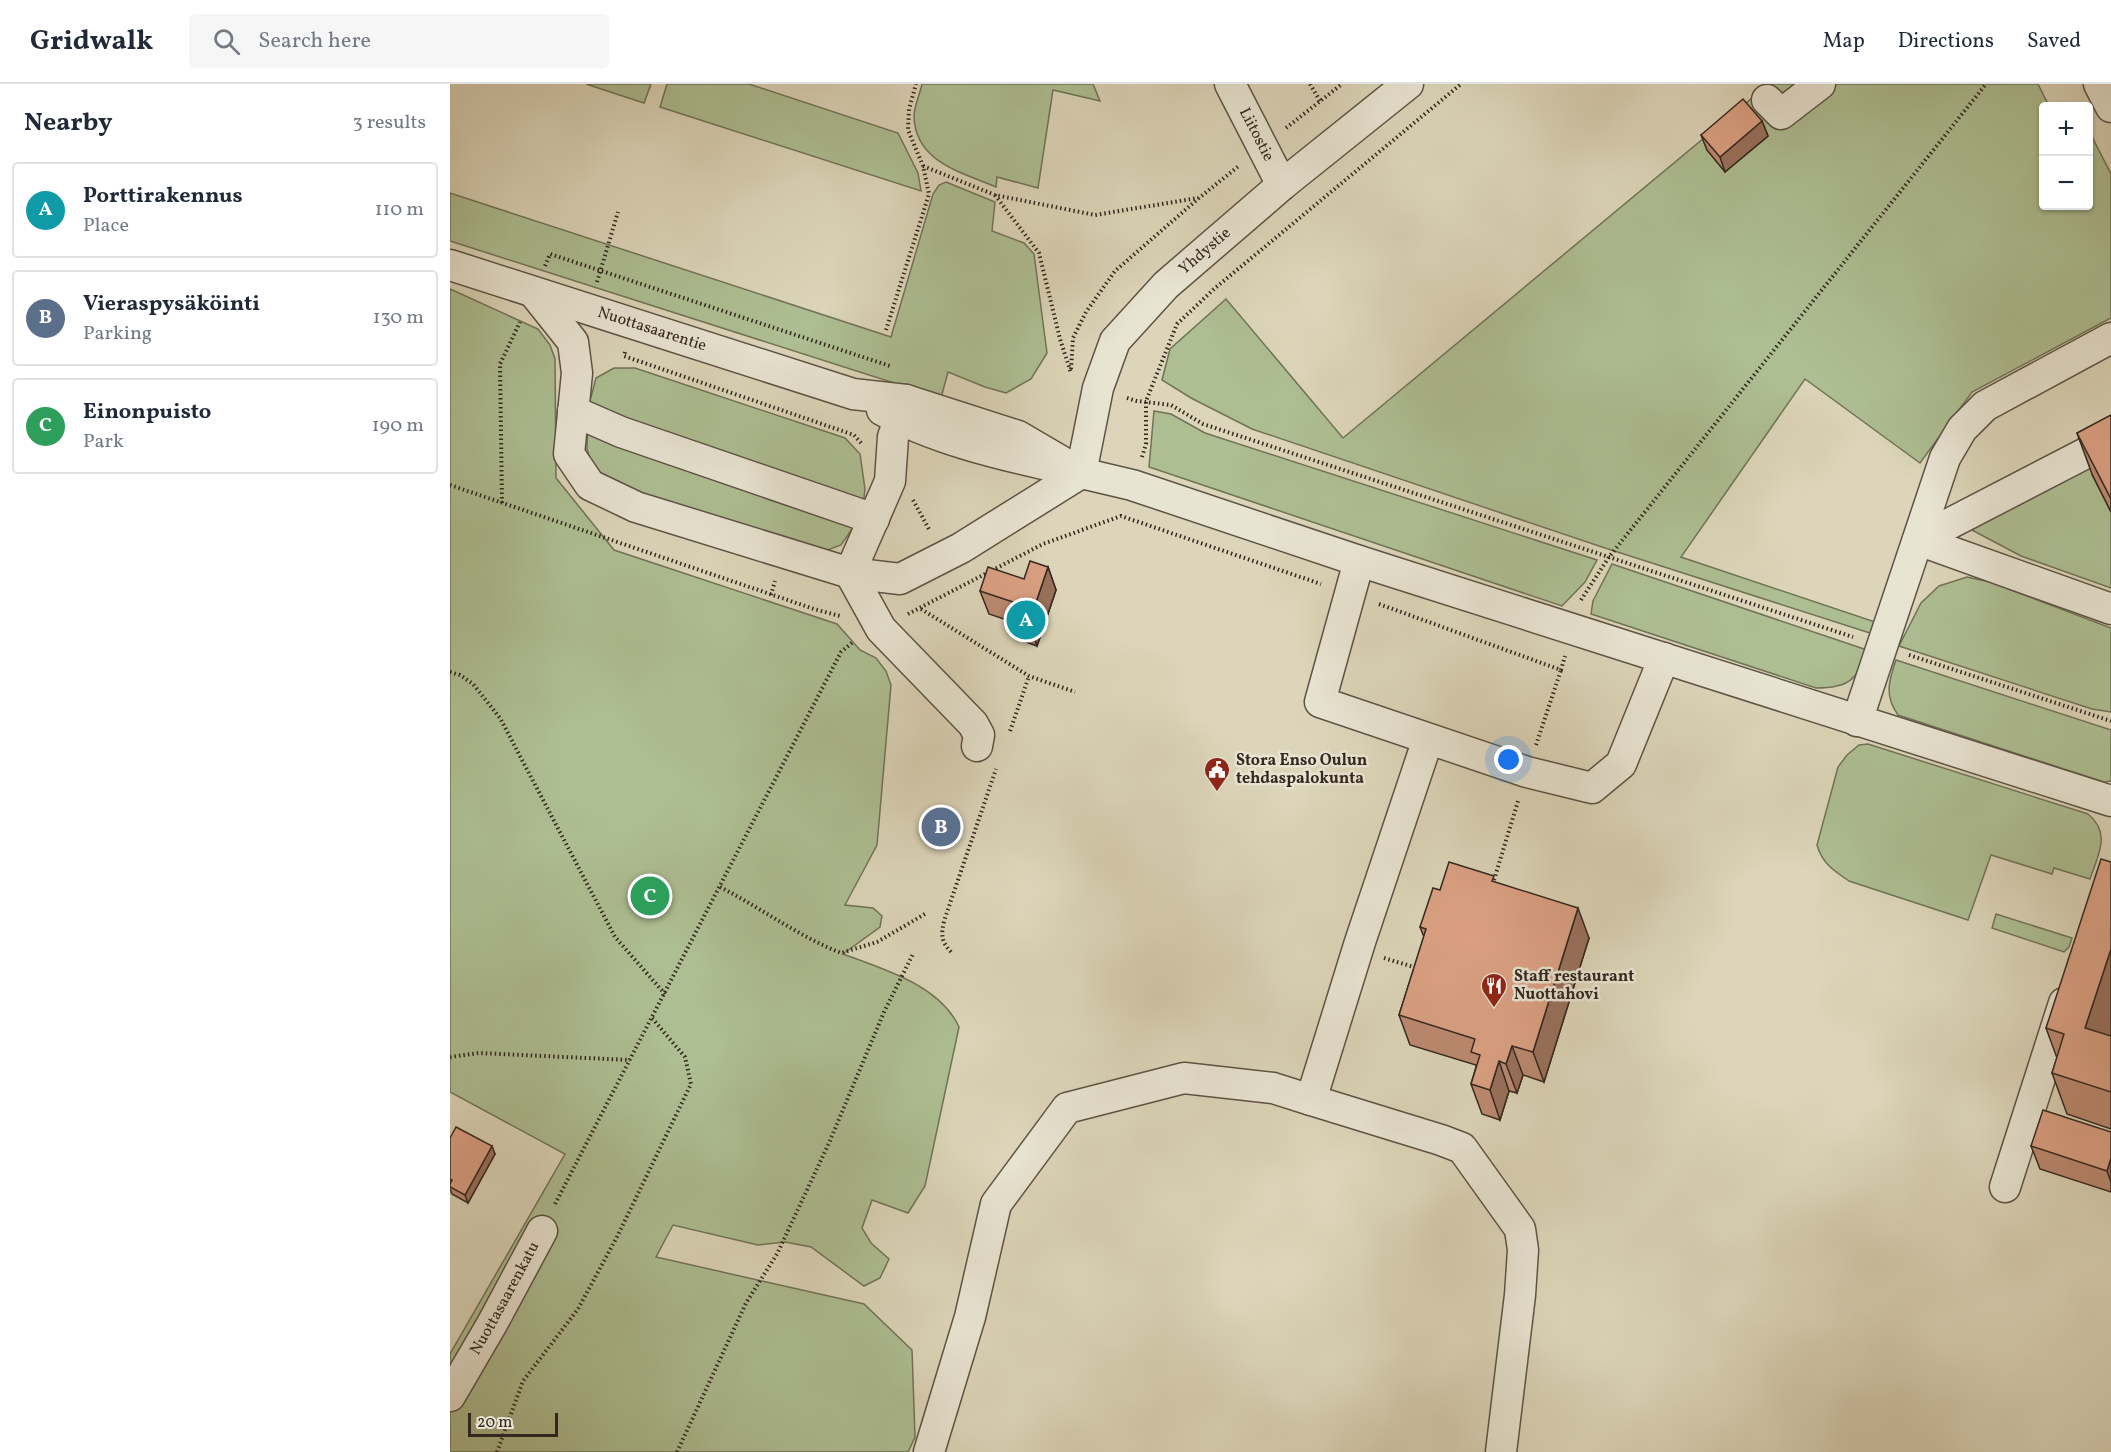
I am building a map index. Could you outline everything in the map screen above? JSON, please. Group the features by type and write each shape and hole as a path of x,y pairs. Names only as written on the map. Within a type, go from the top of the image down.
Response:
{"street":[{"name":"Liitostie","path":"1230,84 1282,185"},
{"name":"Yhdystie","path":"1080,473 1098,388 1115,341 1166,285 1282,185 1408,84"},
{"path":"1767,100 1781,114 1820,84"},
{"path":"2099,84 2111,107"},
{"name":"Nuottasaarentie","path":"450,265 902,410 937,410 1018,436 1080,473"},
{"path":"534,293 573,342 577,373 569,454 590,484 636,507 850,573 900,579 961,548 1080,473"},
{"path":"1857,721 1945,458 1962,429 1985,406 2111,338"},
{"path":"902,410 893,437 890,481 850,573 867,631 973,724 987,756"},
{"name":"Nuottasaarentie","path":"902,410 907,424 1000,453 1132,485 1359,561 2111,801"},
{"path":"573,411 621,432 874,519"},
{"path":"1918,540 2111,440"},
{"path":"1918,540 2111,609"},
{"path":"1359,561 1320,702 1527,772 1592,789 1621,764 1664,658"},
{"path":"1311,1100 1428,739"},
{"path":"2005,1187 2074,973"},
{"path":"929,1452 970,1317 996,1204 1067,1108 1184,1078 1273,1089 1462,1148 1520,1229 1523,1250 1520,1296 1501,1452"},
{"name":"Nuottasaarenkatu","path":"450,1396 542,1231"}],"path":[{"path":"886,330 929,194 923,166 908,130 909,109 916,84"},
{"path":"1310,84 1320,101"},
{"path":"1071,373 1073,338 1086,312 1115,271 1199,198 1342,84"},
{"path":"1121,516 1146,444 1146,401 1177,324 1214,289 1461,84"},
{"path":"542,1231 841,652 867,631 920,608 1043,544 1121,516 1350,594 1561,670 1582,597 1609,557 1986,84"},
{"path":"923,166 995,195 1095,215 1199,198"},
{"path":"995,195 1039,253 1060,339 1071,373 1098,388 1137,401 1172,405 1203,424 2111,721"},
{"path":"596,286 618,212"},
{"path":"502,503 500,364 550,254 900,369"},
{"path":"631,323 624,356 855,435 867,452 871,472 908,492 944,556"},
{"path":"450,485 814,609 844,617"},
{"path":"920,608 1029,676 1075,692"},
{"path":"450,672 460,675 473,684 500,718 615,937 664,994"},
{"path":"1009,732 1029,676"},
{"path":"951,952 943,943 941,934 987,756"},
{"path":"720,887 812,942 841,953 877,942 925,914"},
{"path":"1358,950 1422,970"},
{"path":"677,1452 746,1303 782,1244 829,1143 884,1012 913,954"},
{"path":"497,1452 523,1381 578,1309 618,1235 691,1084 684,1057 652,1018"},
{"path":"450,1057 479,1053 630,1060"}],"green space":[{"path":"586,84 651,84 644,103"},
{"path":"667,84 749,84 898,133 918,173 921,191 660,107"},
{"path":"922,84 1093,84 1100,101 1053,90 1038,188 997,177 996,187 942,163 922,144 916,132 914,116"},
{"path":"1769,84 2038,84 2047,102 2039,102 2039,210 2093,210 2093,139 2111,174 2111,318 1972,392 1920,463 1805,379 1681,557 1875,622 1873,634 1602,547 1252,429 1191,398 1162,380 1170,349 1226,299 1343,438"},
{"path":"946,182 995,202 992,231 1024,243 1034,254 1047,353 1031,379 1006,393 948,372 941,398 450,241 450,193 891,337 933,194 939,185"},
{"path":"450,289 538,329 550,345 555,359 556,478 614,550 837,624 860,650 876,658 886,671 891,685 877,845 845,905 873,908 882,916 880,927 843,954 909,980 924,989 950,1012 959,1027 925,1186 908,1213 872,1200 862,1228 871,1243 889,1259 880,1278 864,1286 811,1247 785,1242 758,1245 673,1225 656,1257 864,1304 912,1350 915,1437 908,1452 450,1452 450,1354 565,1154 450,1092"},
{"path":"614,368 635,368 845,438 860,454 865,489 862,515 841,545 817,554 596,480 587,449 588,408 596,378"},
{"path":"1154,411 1171,414 1205,433 1597,560 1585,582 1562,606 1149,467"},
{"path":"2110,450 2092,475 2111,512 2111,588 2021,556 1972,530 1976,516"},
{"path":"1612,564 1870,651 1860,669 1850,680 1837,686 1816,688 1591,614 1593,601"},
{"path":"1967,577 1990,582 2111,628 2111,712 2092,709 1899,646 1921,603 1939,586"},
{"path":"1896,660 2111,730 2111,781 2104,782 1898,715 1889,695 1891,674"},
{"path":"1868,744 2088,814 2095,821 2101,836 2099,852 2090,879 2054,868 2052,874 1991,855 1968,920 1849,881 1825,862 1817,845 1838,767 1859,745"},
{"path":"1996,914 2072,938 2069,947 2064,952 1992,928"}],"building":[{"path":"1743,99 1762,121 1720,157 1701,135"},
{"path":"2111,415 2111,499 2077,433"},
{"path":"1030,561 1048,567 1029,623 1011,617 1016,603 980,591 988,567 1024,579"},
{"path":"2101,859 2111,862 2111,949 2085,1028 2111,1036 2111,1092 2052,1073 2064,1034 2046,1028"},
{"name":"Staff restaurant Nuottahovi","path":"1449,862 1494,876 1492,881 1578,908 1533,1052 1512,1046 1506,1064 1499,1061 1490,1090 1471,1084 1480,1055 1471,1052 1475,1039 1399,1015 1426,929 1420,927 1433,888 1440,890"},
{"path":"2043,1110 2111,1132 2111,1158 2107,1171 2031,1146"},
{"path":"456,1127 492,1146 465,1195 450,1187 452,1180 450,1179 450,1138"}],"place":[{"name":"Porttirakennus","path":"1026,620"},
{"name":"Stora Enso Oulun tehdaspalokunta","path":"1217,793"},
{"name":"Vieraspysäköinti","path":"941,827"},
{"name":"Einonpuisto","path":"650,896"},
{"name":"Staff restaurant Nuottahovi","path":"1494,1009"}]}
